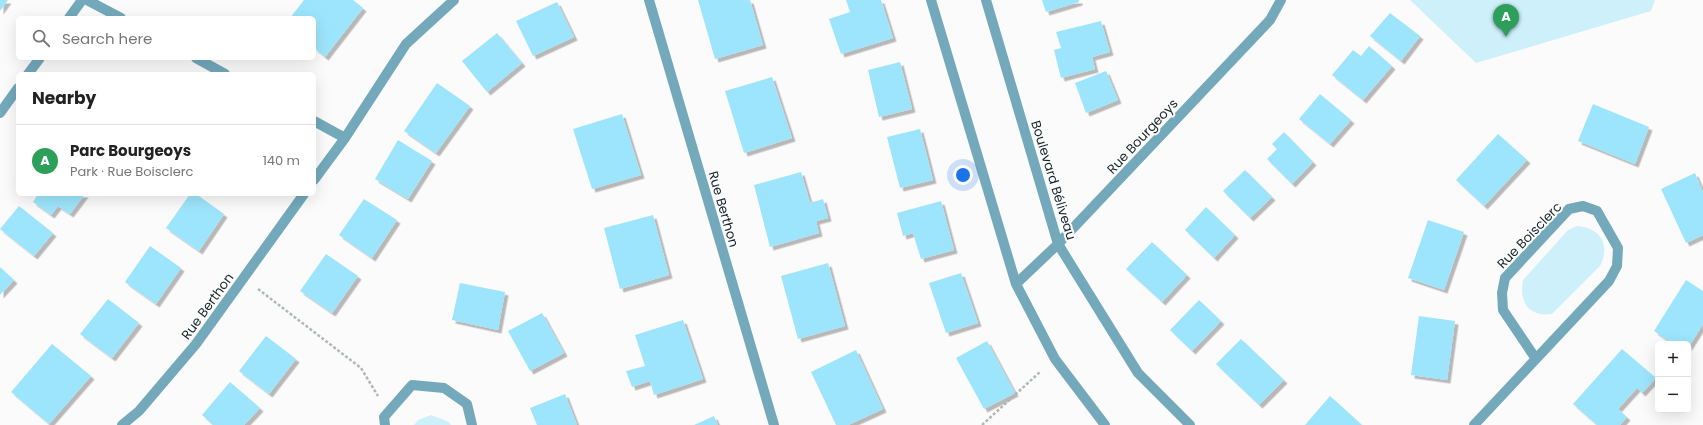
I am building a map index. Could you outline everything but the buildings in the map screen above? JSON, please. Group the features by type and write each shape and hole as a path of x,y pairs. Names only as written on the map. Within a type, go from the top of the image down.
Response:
{"street":[{"path":"70,16 82,0"},
{"path":"87,0 117,16"},
{"path":"316,177 345,138 406,44 454,0"},
{"name":"Rue Berthon","path":"649,0 774,425"},
{"path":"931,0 1016,284 1054,358 1105,425"},
{"name":"Boulevard Béliveau","path":"986,0 1058,244 1138,373 1190,425"},
{"name":"Rue Bourgeoys","path":"1016,284 1058,244 1270,20 1281,0"},
{"path":"30,72 38,60"},
{"path":"200,60 221,72"},
{"path":"0,113 16,91"},
{"path":"316,122 345,138"},
{"name":"Rue Berthon","path":"122,425 140,410 196,344 303,196"},
{"name":"Rue Boisclerc","path":"1474,425 1536,359 1609,280 1617,266 1618,248 1597,211 1583,206 1569,209 1505,278 1502,292 1503,310 1536,359"},
{"path":"385,425 384,417 412,385 444,388 467,404 472,425"}],"path":[{"path":"244,278 361,368 388,412"},
{"path":"982,425 1054,358"}],"shaded area":[{"path":"1410,0 1655,0 1651,11 1476,63"},
{"path":"1577,226 1592,230 1602,239 1604,251 1600,266 1552,314 1537,313 1531,310 1524,301 1522,295 1523,280 1568,230"},
{"path":"431,415 449,422 451,425 414,425 418,420"}],"place":[{"name":"Parc Bourgeoys","path":"1506,37"}]}
